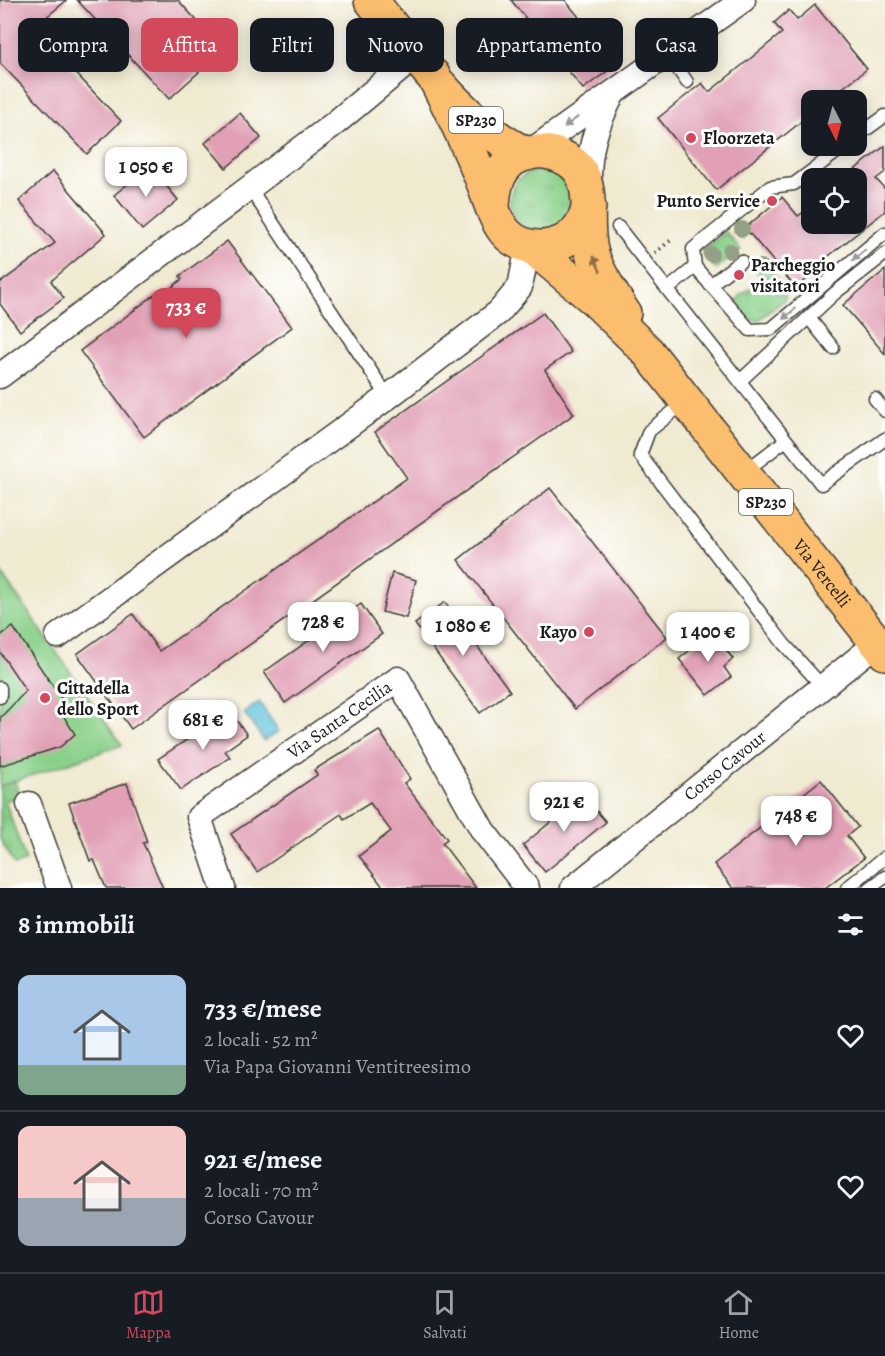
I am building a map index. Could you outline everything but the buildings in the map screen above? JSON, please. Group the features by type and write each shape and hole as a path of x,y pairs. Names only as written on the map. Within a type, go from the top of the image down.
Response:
{"main road":[{"name":"Via Vercelli","path":"371,0 386,18"},
{"name":"Via Vercelli","path":"428,72 493,206 498,221 506,233 530,246 595,300 647,351"},
{"name":"Via Vercelli","path":"431,72 468,113 500,141 527,153 543,151 560,155 574,164 584,177 589,200 593,256 609,288 647,351 881,648"},
{"path":"493,206 494,189 500,174 512,161 527,153"},
{"path":"530,246 548,247 562,243 575,234 584,222 589,200"}],"street":[{"path":"711,18 730,3"},
{"path":"0,376 249,188 415,72"},
{"path":"527,153 640,72"},
{"path":"589,200 588,164 593,135 614,90"},
{"path":"58,636 388,397 499,312 520,287 530,246"},
{"name":"Corso Cavour","path":"573,888 823,687 881,648"},
{"name":"Via Santa Cecilia","path":"223,888 199,818 398,679 483,831 527,888"},
{"path":"29,804 59,888"}],"lane":[{"path":"680,72 687,82"},
{"path":"867,129 885,116"},
{"path":"832,156 794,184 771,187 693,249 695,267 750,330 771,328 885,233"},
{"path":"249,188 388,397"},
{"path":"618,227 820,484 885,439"},
{"path":"740,381 809,318 885,254"},
{"path":"710,285 741,261"},
{"path":"668,289 695,267"},
{"path":"809,318 833,348"},
{"path":"875,399 885,411"},
{"path":"686,401 649,431 640,455 784,644 823,687"},
{"path":"742,473 786,440"},
{"path":"0,688 0,697"},
{"path":"847,888 885,857"},
{"path":"870,888 885,876"}],"green space":[{"path":"541,170 553,172 563,179 570,189 572,201 570,213 563,223 553,230 541,232 529,230 519,223 512,213 510,201 512,189 519,179 529,172"},
{"path":"726,232 741,250 716,269 702,251"},
{"path":"758,259 762,260 786,289 785,299 759,320 752,320 740,312 736,303 741,295 762,280 752,263"},
{"name":"Cittadella dello Sport","path":"0,572 122,745 0,786"},
{"path":"15,781 19,796 5,801 26,861 15,865 0,839 0,786"}],"water":[{"path":"259,702 279,731 264,741 244,713"}],"place":[{"name":"Floorzeta","path":"691,138"},
{"name":"Punto Service","path":"772,201"},
{"name":"Parcheggio visitatori","path":"739,275"},
{"name":"Kayo","path":"589,632"},
{"name":"Cittadella dello Sport","path":"45,698"}]}
